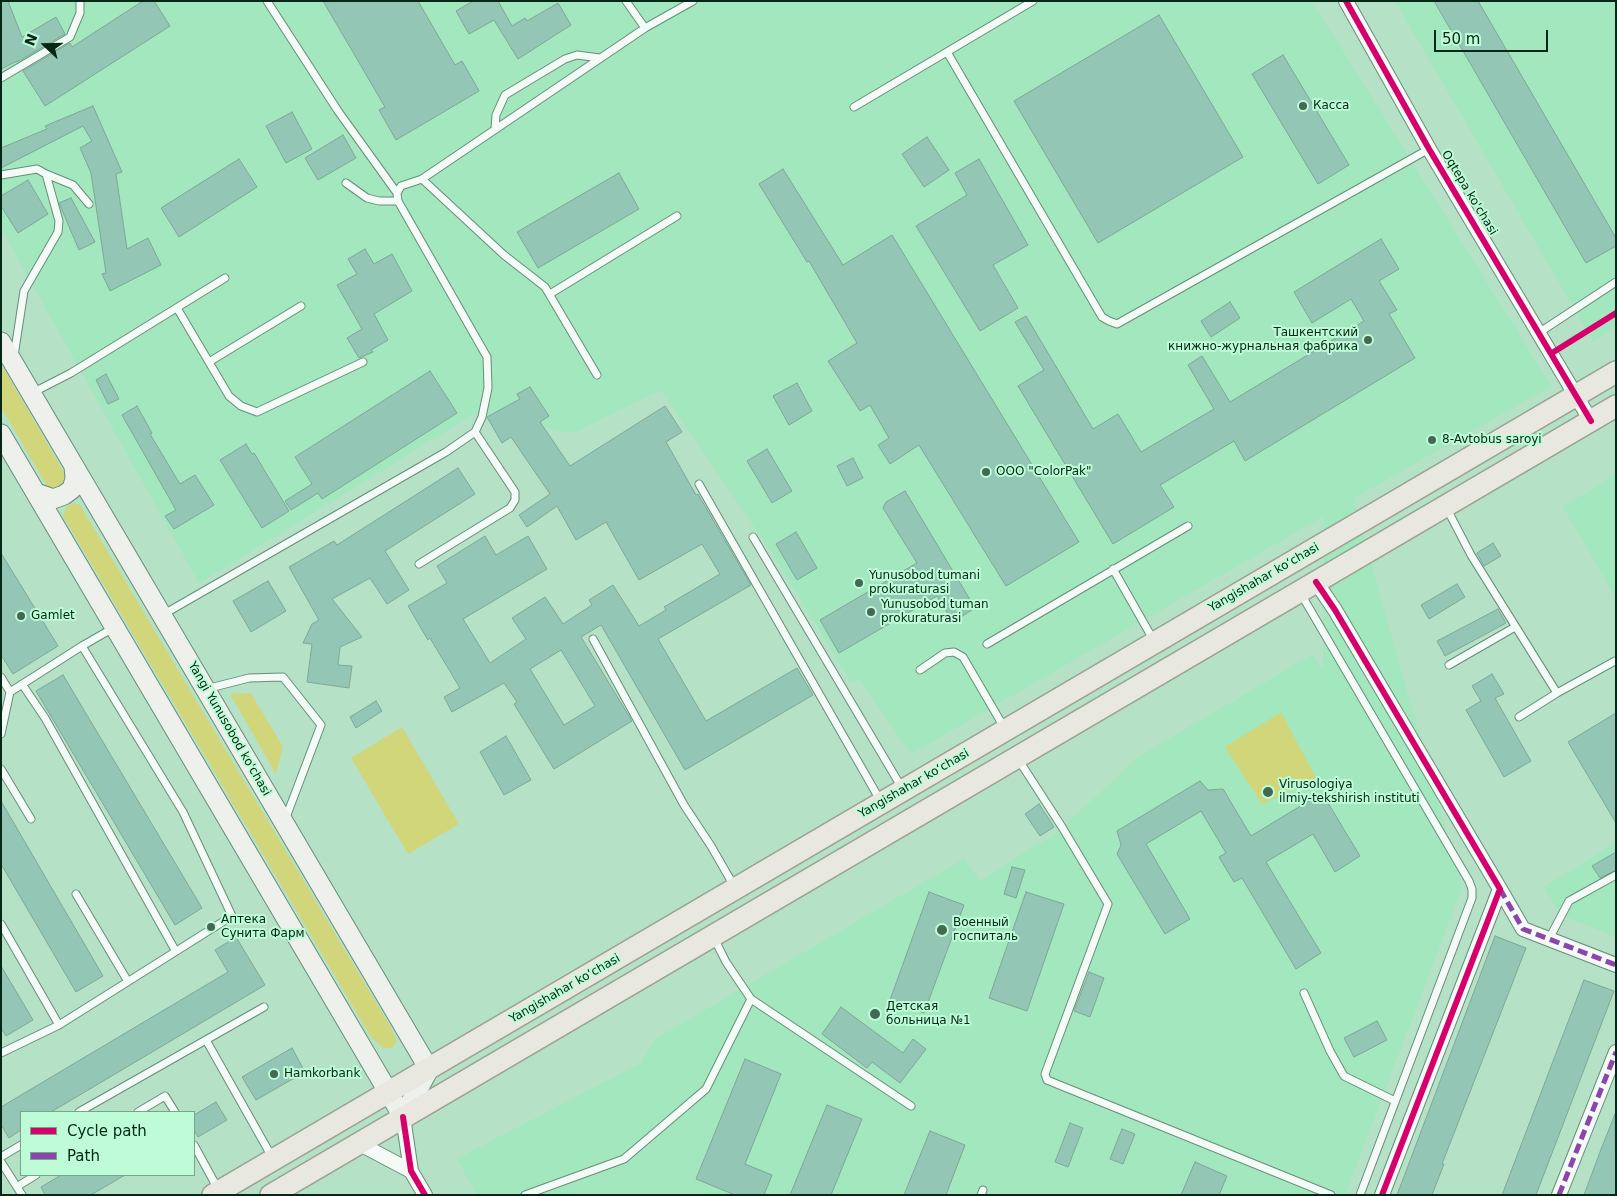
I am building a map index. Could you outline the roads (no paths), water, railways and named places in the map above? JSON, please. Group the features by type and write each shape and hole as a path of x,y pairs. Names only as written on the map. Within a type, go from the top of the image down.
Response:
{"main road":[{"name":"Yangi Yunusobod ko'chasi","path":"1,342 429,1069"},
{"name":"Yangishahar ko‘chasi","path":"216,1193 1616,372"},
{"path":"271,1195 1616,406"},
{"path":"1,434 403,1117"},
{"path":"36,493 53,498 64,495 72,489 75,479 74,466"},
{"path":"1301,557 1308,587"},
{"path":"971,750 970,759 972,766 978,772 986,775"},
{"path":"403,1117 429,1069"}],"street":[{"name":"Oqtepa ko'chasi","path":"1346,1 1429,149 1540,332 1591,421"},
{"path":"1308,587 1335,610 1523,929 1616,965"},
{"path":"1382,1195 1500,889"},
{"path":"1559,1195 1616,1052"},
{"path":"403,1117 411,1171 425,1195"},
{"path":"358,1143 411,1171"}],"lane":[{"path":"1,78 70,37 80,13 80,1"},
{"path":"162,615 446,452 475,432 482,417 488,388 487,356 397,197 338,111 268,1"},
{"path":"626,1 645,28"},
{"path":"397,197 401,186 422,179 645,28 693,1"},
{"path":"854,107 1033,1"},
{"path":"947,52 1102,317 1109,322 1117,324 1429,149"},
{"path":"495,129 496,115 504,95 566,59 577,55 600,58"},
{"path":"1,176 37,169 73,185 89,204"},
{"path":"13,362 24,291 58,232 59,221 46,174"},
{"path":"422,179 504,255 545,287 596,375"},
{"path":"346,183 367,198 379,201 397,197"},
{"path":"550,294 677,216"},
{"path":"32,393 71,373 225,278"},
{"path":"1540,332 1616,282"},
{"path":"209,362 301,306"},
{"path":"177,308 229,396 241,406 258,412 363,362"},
{"path":"419,564 510,508 515,500 515,492 475,432"},
{"path":"699,484 882,803"},
{"path":"1445,506 1471,555 1557,693"},
{"path":"987,644 1188,526"},
{"path":"753,537 903,790"},
{"path":"1113,570 1155,642"},
{"path":"1308,587 1472,889 1472,898 1360,1195"},
{"path":"10,692 115,627"},
{"path":"1449,666 1515,627"},
{"path":"593,639 684,805 711,846 735,889"},
{"path":"1,1053 59,1025 175,950 232,916 183,812 82,646"},
{"path":"920,670 945,652 954,652 963,657 1006,730"},
{"path":"1519,717 1557,693 1615,661"},
{"path":"1,677 10,692 1,734"},
{"path":"205,689 249,678 283,677 321,725 284,823"},
{"path":"22,684 45,718 175,950"},
{"path":"1017,757 1108,904 1045,1074 1046,1080 1331,1195"},
{"path":"1,769 31,819"},
{"path":"1549,939 1569,901 1616,875"},
{"path":"76,894 128,980"},
{"path":"1,924 59,1025"},
{"path":"713,936 726,962 751,999 911,1106"},
{"path":"1304,993 1330,1051 1344,1076 1395,1101"},
{"path":"525,1195 624,1159 706,1089 751,999"},
{"path":"81,1111 264,1006"},
{"path":"206,1040 273,1160"},
{"path":"140,1111 165,1096 173,1111"},
{"path":"1,1157 20,1146"},
{"path":"195,1147 216,1193"},
{"path":"1,1162 22,1195"},
{"path":"18,1186 34,1176"}],"place":[{"name":"Касса","path":"1303,106"},
{"name":"Ташкентский книжно-журнальная фабрика","path":"1368,340"},
{"name":"8-Avtobus saroyi","path":"1432,440"},
{"name":"OOO \"ColorPak\"","path":"986,472"},
{"name":"Yunusobod tumani prokuraturasi","path":"859,583"},
{"name":"Yunusobod tuman prokuraturasi","path":"871,612"},
{"name":"Gamlet","path":"21,616"},
{"name":"Virusologiya ilmiy-tekshirish instituti","path":"1268,792"},
{"name":"Аптека Сунита Фарм","path":"211,927"},
{"name":"Военный госпиталь","path":"942,930"},
{"name":"Детская больница №1","path":"875,1014"},
{"name":"Hamkorbank","path":"274,1074"}]}
